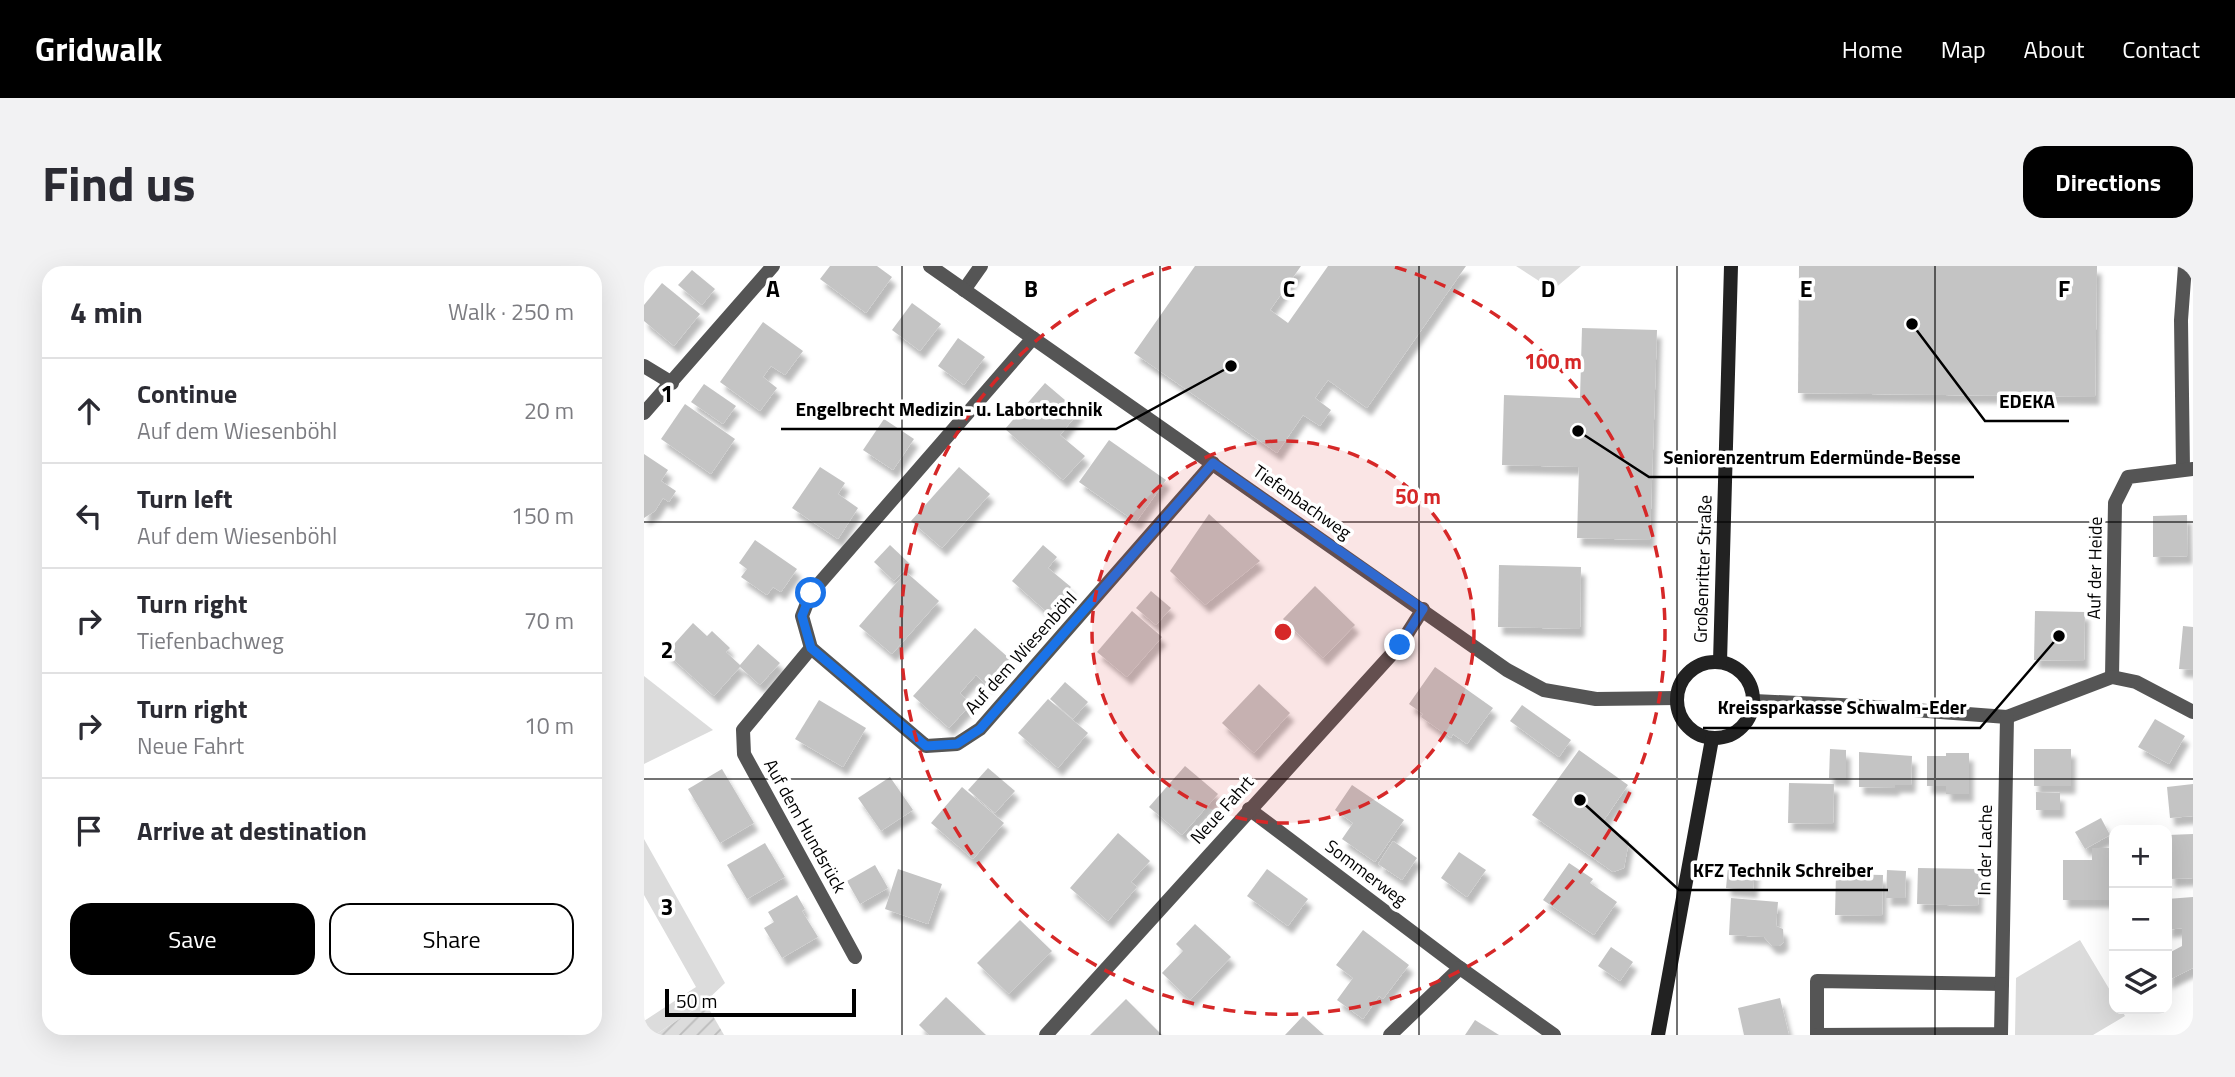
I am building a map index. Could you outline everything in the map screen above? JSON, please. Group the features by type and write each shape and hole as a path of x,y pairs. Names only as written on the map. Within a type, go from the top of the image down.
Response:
{"main road":[{"name":"Großenritter Straße","path":"1720,662 1731,266"},
{"path":"1711,662 1720,662 1729,664 1745,676 1750,683 1754,701 1751,716 1741,729 1729,736 1712,739 1688,728 1678,710 1677,698 1683,679 1695,668 1711,662"},
{"path":"1658,1035 1712,739"}],"street":[{"path":"644,413 773,266"},
{"name":"Tiefenbachweg","path":"930,266 1507,670 1544,690 1596,699 1677,698"},
{"path":"964,290 981,266"},
{"name":"Auf der Heide","path":"2112,677 2115,503 2128,477 2188,469 2181,320 2185,266"},
{"path":"811,648 802,616 811,593 1033,338"},
{"path":"644,366 672,383"},
{"name":"Auf dem Wiesenböhl","path":"811,648 926,746 957,744 980,729 1213,463"},
{"name":"Neue Fahrt","path":"1046,1035 1400,645 1423,609"},
{"name":"Auf dem Hundsrück","path":"811,648 743,730 744,754 855,957"},
{"path":"1754,701 2007,717 2112,677 2136,682 2193,712"},
{"name":"In der Lache","path":"2001,984 1817,981 1816,1035 2001,1034 2007,717"},
{"name":"Sommerweg","path":"1249,809 1460,968 1554,1035"},
{"path":"1390,1035 1460,968"}],"shaded area":[{"path":"1516,266 1581,266 1553,290"},
{"path":"644,676 713,730 644,764"},
{"path":"644,839 725,983 705,1002 655,1035 644,1035 644,1021 696,987 644,895"},
{"path":"2080,940 2109,989 2109,1014 2125,1016 2093,1035 2015,1035 2016,978"},
{"path":"705,1002 724,1035 655,1035"}],"building":[{"path":"830,266 877,266 892,277 866,313 820,279"},
{"path":"1195,266 1301,266 1270,310 1288,323 1328,266 1466,266 1367,408 1328,380 1315,398 1331,410 1320,426 1303,415 1277,453 1134,353"},
{"path":"1799,266 2097,266 2095,397 1798,393"},
{"path":"692,270 715,289 702,305 678,285"},
{"path":"662,283 700,314 674,346 644,321 644,305"},
{"path":"912,303 941,324 920,351 892,330"},
{"path":"763,322 803,351 785,375 771,366 763,377 777,388 760,411 720,382"},
{"path":"1582,328 1657,330 1650,540 1577,538 1579,467 1502,465 1504,395 1580,398"},
{"path":"958,338 985,357 964,385 938,366"},
{"path":"1045,383 1079,412 1060,435 1085,456 1063,480 1005,429"},
{"path":"704,384 736,406 723,424 691,402"},
{"path":"685,404 735,439 711,474 661,439"},
{"path":"884,419 914,439 893,470 863,450"},
{"path":"1109,440 1166,480 1136,522 1079,482"},
{"path":"644,454 668,470 661,481 676,491 669,502 663,498 655,511 644,518"},
{"path":"820,467 845,483 838,494 858,508 838,539 792,508"},
{"path":"959,467 990,494 942,548 911,521"},
{"path":"1209,514 1260,561 1205,605 1170,571"},
{"path":"2187,515 2188,556 2153,557 2153,516"},
{"path":"755,540 797,569 781,592 773,587 767,595 741,577 747,569 739,563"},
{"path":"890,545 910,564 894,581 874,562"},
{"path":"1043,545 1057,557 1048,568 1071,587 1048,613 1012,581"},
{"path":"1499,565 1581,567 1580,629 1498,627"},
{"path":"906,572 939,601 892,654 859,626"},
{"path":"1315,586 1355,625 1323,658 1283,619"},
{"path":"1151,591 1171,608 1156,625 1136,608"},
{"path":"1132,611 1162,637 1127,677 1097,652"},
{"path":"2035,611 2085,612 2084,661 2034,660"},
{"path":"693,623 707,636 712,631 730,648 726,652 740,665 758,644 780,663 760,685 740,667 714,696 666,653"},
{"path":"2183,626 2193,627 2193,670 2179,669"},
{"path":"975,628 1010,659 987,685 976,675 960,693 971,704 949,728 913,696"},
{"path":"1435,667 1493,708 1467,744 1453,734 1451,738 1421,717 1423,714 1409,704"},
{"path":"1065,682 1088,702 1073,719 1050,699"},
{"path":"1259,684 1290,713 1254,753 1222,723"},
{"path":"1048,699 1088,733 1058,768 1018,733"},
{"path":"819,700 866,728 843,767 795,739"},
{"path":"1522,705 1571,740 1559,757 1510,721"},
{"path":"2155,719 2185,736 2169,764 2138,747"},
{"path":"1830,749 1846,750 1846,778 1829,778"},
{"path":"2034,749 2071,749 2071,786 2034,786"},
{"path":"1579,750 1628,785 1602,823 1629,841 1624,868 1613,872 1532,815"},
{"path":"1859,752 1912,756 1911,785 1895,785 1895,788 1859,787"},
{"path":"1946,753 1969,753 1969,794 1946,794 1946,786 1927,786 1927,756 1946,756"},
{"path":"1185,766 1218,794 1182,835 1149,807"},
{"path":"988,768 1015,791 995,813 968,790"},
{"path":"722,769 754,823 720,843 688,789"},
{"path":"890,777 913,810 881,831 858,798"},
{"path":"1789,783 1834,784 1833,824 1788,823"},
{"path":"2193,784 2193,816 2170,818 2167,787"},
{"path":"1352,785 1404,820 1375,862 1342,839 1353,823 1335,810"},
{"path":"962,787 1004,823 973,859 931,823"},
{"path":"2036,792 2060,793 2060,810 2036,810"},
{"path":"2101,818 2109,836 2085,849 2075,832"},
{"path":"1118,833 1150,861 1131,882 1137,887 1108,921 1070,888"},
{"path":"2193,834 2193,878 2172,879 2172,835"},
{"path":"1393,841 1417,858 1402,880 1378,864"},
{"path":"765,843 785,877 747,899 727,865"},
{"path":"2092,848 2109,848 2109,900 2063,900 2063,860 2092,860"},
{"path":"1459,852 1486,870 1467,897 1441,878"},
{"path":"1569,863 1593,879 1590,883 1617,902 1594,935 1543,900"},
{"path":"875,865 888,888 860,904 847,881"},
{"path":"1728,867 1755,869 1753,890 1726,888"},
{"path":"1918,868 1979,869 1978,906 1917,904"},
{"path":"898,869 942,884 928,924 885,909"},
{"path":"1267,869 1308,899 1288,926 1247,896"},
{"path":"1887,870 1906,871 1905,898 1886,898"},
{"path":"1836,874 1883,875 1882,916 1835,915"},
{"path":"797,895 805,909 802,911 818,937 782,958 764,928 774,922 768,912"},
{"path":"2193,897 2193,968 2172,978 2172,951 2182,946 2182,928 2172,929 2172,899"},
{"path":"1731,898 1778,902 1776,926 1783,929 1784,942 1779,946 1772,946 1764,937 1729,935"},
{"path":"1020,920 1052,951 1009,994 977,963"},
{"path":"1195,924 1231,957 1190,1000 1162,973 1183,951 1176,944"},
{"path":"1363,930 1409,965 1383,999 1379,996 1363,1019 1337,1000 1353,978 1336,965"},
{"path":"1611,947 1633,962 1620,981 1598,966"},
{"path":"946,997 986,1035 929,1035 919,1025"},
{"path":"1780,998 1789,1035 1744,1035 1738,1008"},
{"path":"1126,999 1162,1035 1090,1035"},
{"path":"1303,1016 1324,1035 1285,1035"},
{"path":"1475,1020 1499,1035 1465,1035"}],"place":[{"name":"EDEKA","path":"1912,324"},
{"name":"Engelbrecht Medizin- u. Labortechnik","path":"1231,366"},
{"name":"Seniorenzentrum Edermünde-Besse","path":"1578,431"},
{"name":"Kreissparkasse Schwalm-Eder","path":"2059,636"},
{"name":"KFZ Technik Schreiber","path":"1580,800"}],"route":[{"path":"811,593 802,616 811,648 926,746 957,744 980,729 1213,463 1423,609 1400,645"}]}
